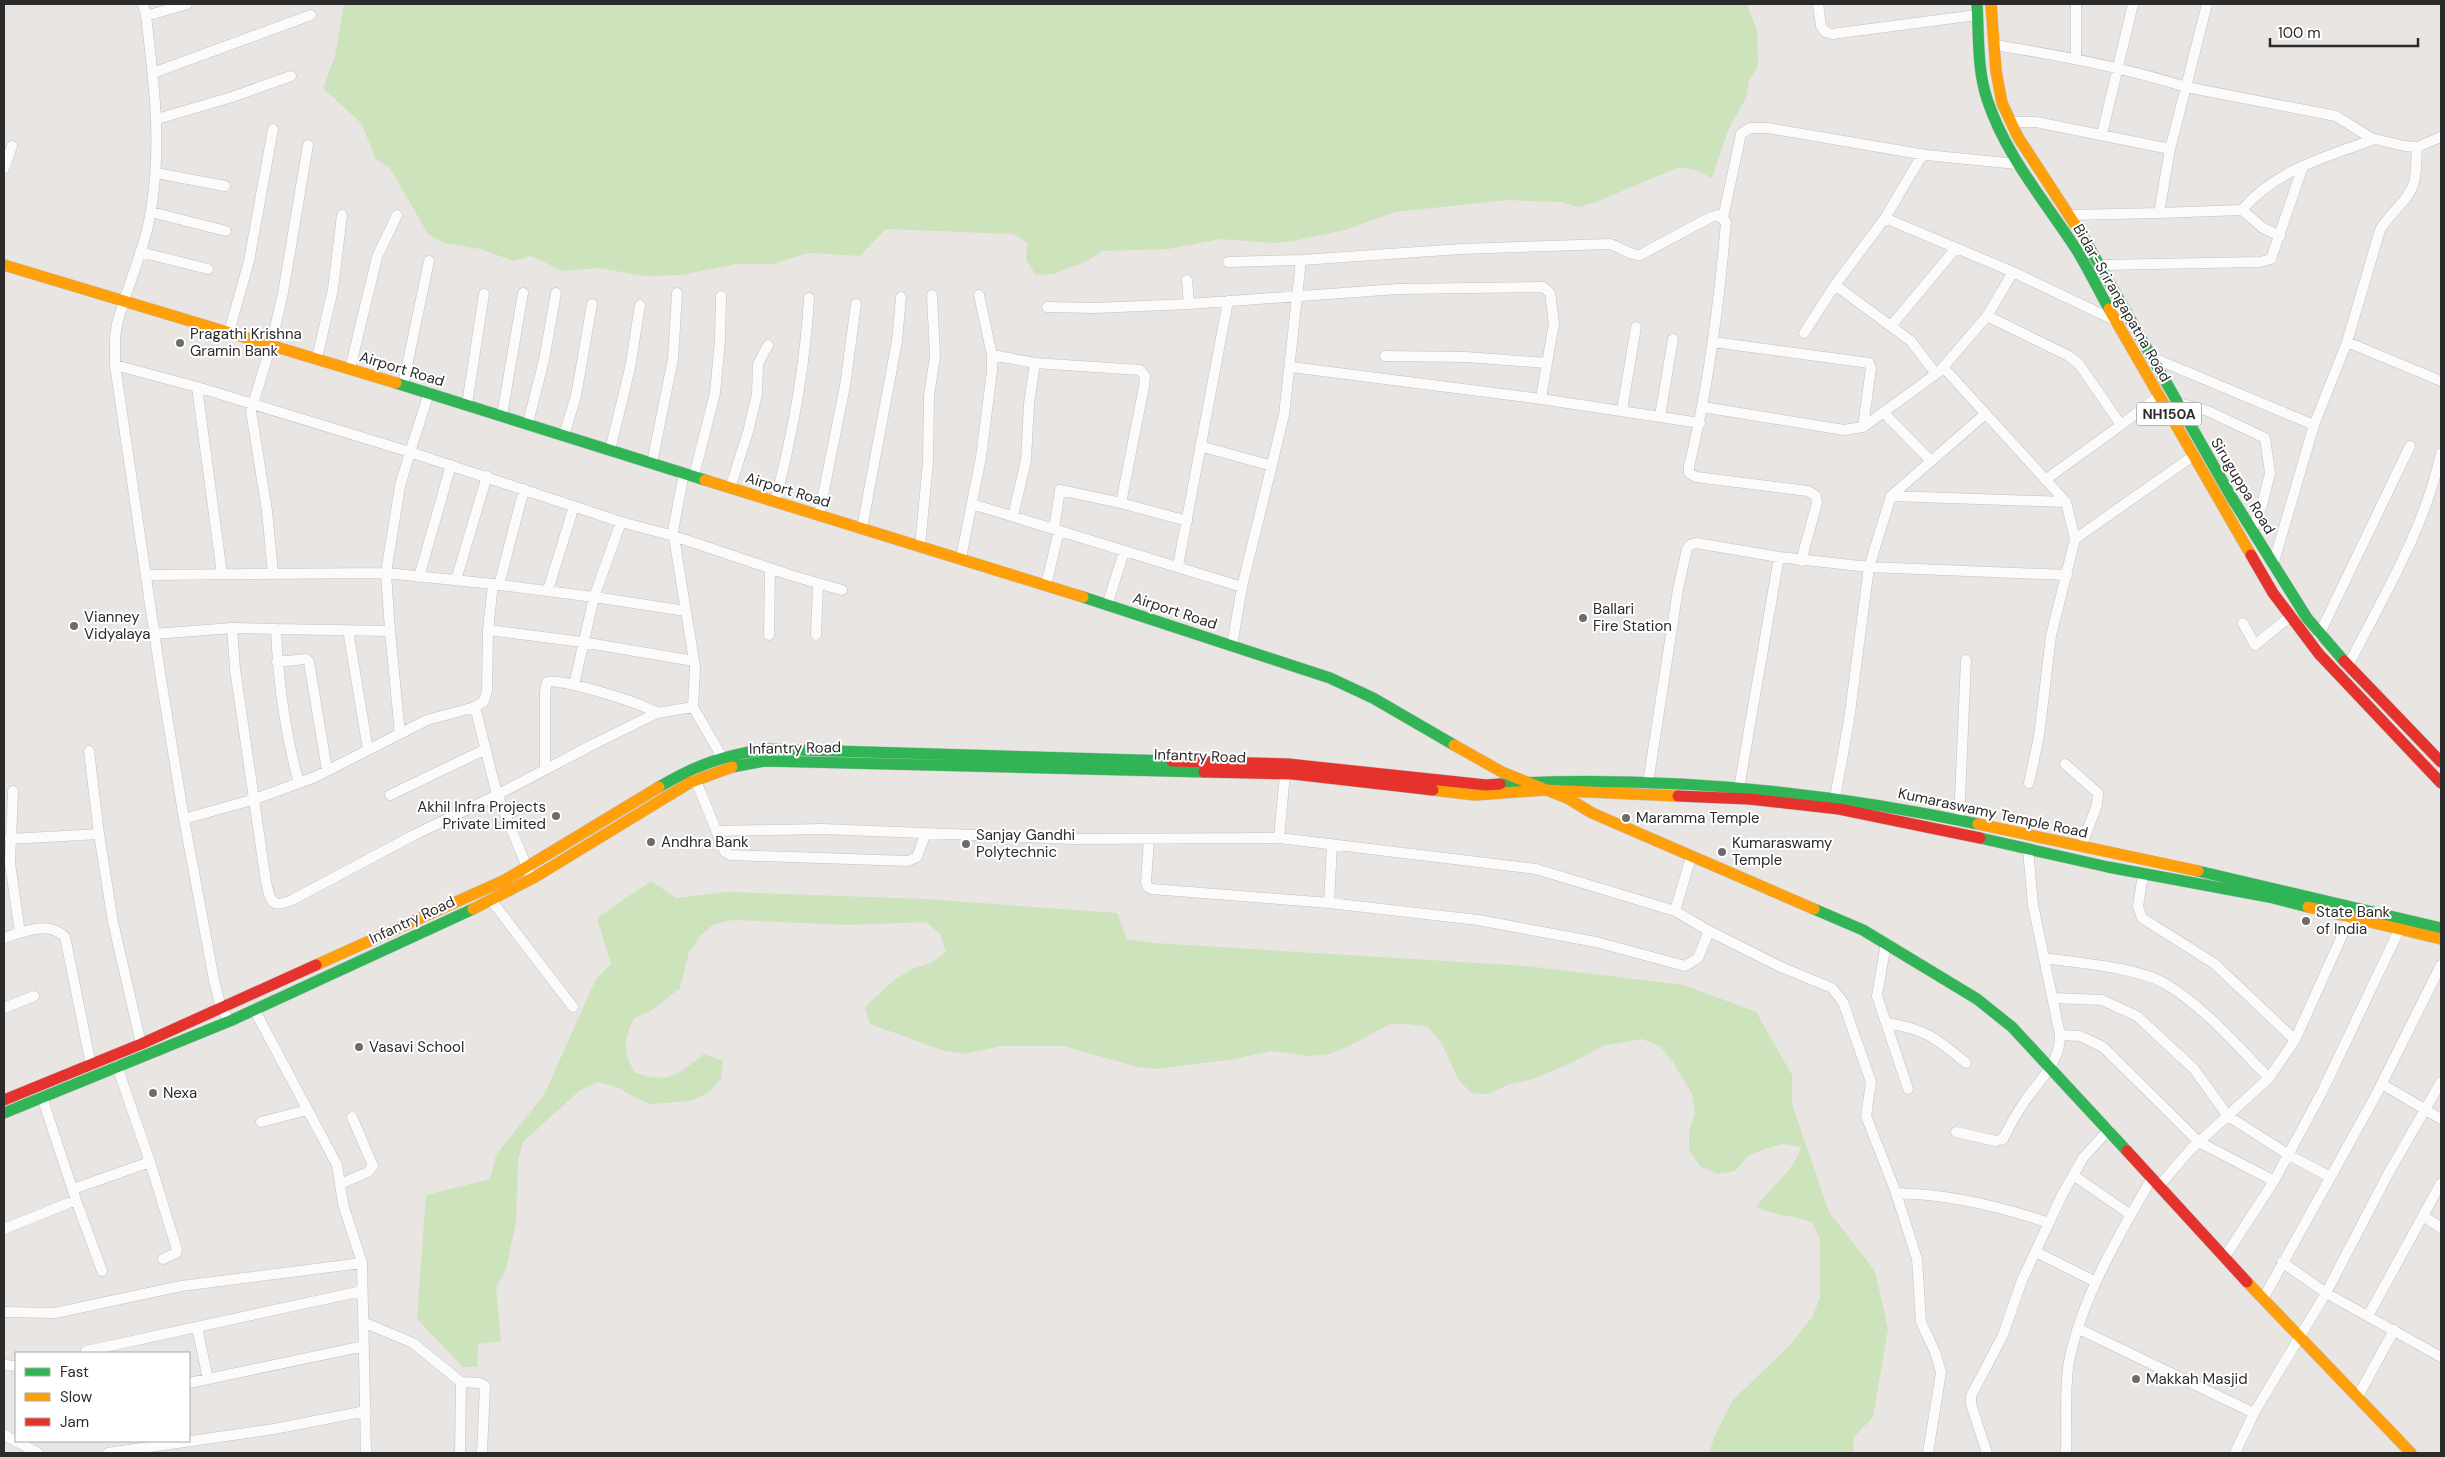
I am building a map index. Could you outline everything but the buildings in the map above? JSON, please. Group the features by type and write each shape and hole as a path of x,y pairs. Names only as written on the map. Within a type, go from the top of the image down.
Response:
{"main road":[{"name":"Siruguppa Road","path":"1991,4 1996,71 2002,102 2018,137 2101,265 2152,358 2252,530 2320,635 2441,762"},
{"name":"Bidar-Srirangapatna Road","path":"1977,9 1981,69 1986,97 2001,136 2017,164 2078,254 2118,321 2193,456 2273,593 2318,654 2441,783"},
{"name":"Airport Road","path":"4,265 467,404 819,516 961,558 1330,678 1373,698 1502,772 1530,782 1691,857 1863,930 1977,999 2012,1027 2108,1129 2224,1258 2411,1453"},
{"name":"Infantry Road","path":"4,1100 141,1044 482,891 527,868 689,769 722,757 765,750 812,749 1113,758 1322,766 1467,784 1530,782"},
{"name":"Infantry Road","path":"4,1113 230,1021 491,900 532,879 643,810 697,780 730,767 776,761 1285,774 1475,795 1545,790"},
{"name":"Kumaraswamy Temple Road","path":"1530,782 1573,780 1648,782 1739,788 1835,798 1959,821 2268,886 2441,928"},
{"name":"Kumaraswamy Temple Road","path":"1545,790 1749,799 1839,808 1929,826 2143,874 2269,897 2441,938"}],"street":[{"path":"143,4 153,73 157,119 156,173 151,212 123,302 115,338 115,365 154,634 184,819 205,935 221,1008 230,1021"},
{"path":"146,16 187,4"},
{"path":"1818,4 1821,26 1825,32 1832,34 1977,9"},
{"path":"2076,4 2076,58"},
{"path":"2102,134 2133,4"},
{"path":"2159,213 2170,149 2208,4"},
{"path":"153,73 311,15"},
{"path":"1994,44 2076,58 2118,67 2186,86 2336,116 2375,139 2404,146 2417,147 2441,137"},
{"path":"157,119 232,97 290,76"},
{"path":"2010,122 2036,122 2170,149"},
{"path":"1723,218 1741,134 1750,128 1768,128 1926,154 2017,164"},
{"path":"229,332 249,261 273,129"},
{"path":"2242,210 2270,182 2303,166 2375,139"},
{"path":"273,573 267,511 251,418 252,402 271,345 283,293 308,145"},
{"path":"4,169 12,146"},
{"path":"2273,565 2314,425 2347,342 2380,230 2385,221 2404,200 2414,182 2417,147"},
{"path":"1804,333 1835,285 1885,218 1921,157 1926,154"},
{"path":"2101,265 2266,261 2273,255 2303,166"},
{"path":"156,173 225,186"},
{"path":"2070,215 2242,210 2263,228 2280,236"},
{"path":"151,212 226,231"},
{"path":"317,358 333,290 342,215"},
{"path":"350,369 377,257 398,215"},
{"path":"1228,262 1301,260 1461,249 1609,244 1615,245 1634,256 1640,255 1712,216 1718,215 1726,222 1713,342 1703,407 1689,473 1696,477 1808,491 1816,496 1817,503 1801,561"},
{"path":"1885,218 2013,272 2118,321 2128,315"},
{"path":"1891,326 1956,248"},
{"path":"140,252 208,269"},
{"path":"1232,645 1242,587 1284,415 1291,368 1301,260"},
{"path":"403,385 429,261"},
{"path":"1703,407 1844,430 1863,427 1940,371 1987,316 2013,272"},
{"path":"1186,280 1189,304"},
{"path":"1835,285 1911,341 2066,502 2075,539 2051,636 2039,736 2028,783"},
{"path":"1047,307 1095,308 1189,304 1398,289 1543,286 1550,293 1554,323 1541,399"},
{"path":"502,415 523,293"},
{"path":"528,423 544,360 556,293"},
{"path":"652,463 673,359 677,293"},
{"path":"467,404 484,294"},
{"path":"920,546 928,462 929,396 935,356 932,294"},
{"path":"961,558 981,457 992,355 979,295"},
{"path":"721,296 720,340 715,393 673,531 694,662 693,707 722,757"},
{"path":"862,528 892,370 901,297"},
{"path":"775,502 793,431 802,384 809,298"},
{"path":"1178,566 1228,301"},
{"path":"564,435 576,396 592,304"},
{"path":"819,516 845,386 856,304"},
{"path":"610,450 630,368 640,305"},
{"path":"1987,316 2074,360 2121,425"},
{"path":"1622,410 1636,327"},
{"path":"1660,416 1673,339"},
{"path":"1713,342 1868,363 1871,368 1863,427"},
{"path":"2347,342 2441,381"},
{"path":"730,488 748,432 757,394 758,364 768,345"},
{"path":"992,355 1035,363 1140,370 1145,376 1121,503"},
{"path":"1385,356 1466,357 1547,363"},
{"path":"2152,358 2314,425"},
{"path":"1013,516 1026,460 1029,404 1035,363"},
{"path":"115,365 252,402 487,476 621,522 674,536 818,584 842,590"},
{"path":"1291,368 1541,399 1700,423"},
{"path":"197,387 222,574"},
{"path":"400,734 386,573 400,486 429,393"},
{"path":"2045,480 2159,396"},
{"path":"2178,403 2208,411 2265,438 2270,473 2262,506 2252,530"},
{"path":"1883,412 1931,461"},
{"path":"1835,798 1849,720 1869,567 1891,496 1984,415"},
{"path":"1200,446 1272,466"},
{"path":"2320,635 2410,446"},
{"path":"2348,666 2407,549 2433,488 2440,467 2441,453"},
{"path":"2075,539 2193,456"},
{"path":"419,577 451,465"},
{"path":"456,580 487,476"},
{"path":"184,819 256,799 327,770 427,720 475,707 484,701 486,697 488,630 496,584 524,489"},
{"path":"1046,586 1057,530 1060,490 1121,503 1186,521"},
{"path":"1891,496 2066,502"},
{"path":"972,504 1242,587"},
{"path":"548,590 574,506"},
{"path":"574,685 582,642 594,597 621,522"},
{"path":"1648,782 1678,588 1687,549 1690,545 1696,543 1801,561 1869,567 2067,575"},
{"path":"1107,605 1124,552"},
{"path":"1739,788 1779,557"},
{"path":"769,635 770,568"},
{"path":"146,575 386,573 548,590 686,611"},
{"path":"816,635 818,584"},
{"path":"2243,623 2256,646 2291,616"},
{"path":"154,634 232,628 390,631"},
{"path":"232,628 236,669 270,898 274,903 282,905 414,835 656,714 693,707"},
{"path":"276,629 277,662 291,756 299,782"},
{"path":"348,630 368,750"},
{"path":"488,630 582,642 694,662"},
{"path":"277,662 306,659 309,662 327,770"},
{"path":"1959,821 1966,660"},
{"path":"545,770 545,685 551,680 644,705 656,714"},
{"path":"475,707 497,795 532,879"},
{"path":"390,795 486,750"},
{"path":"89,751 99,834 113,922 141,1044"},
{"path":"2065,764 2098,793 2098,805 2081,847"},
{"path":"689,769 697,780 725,852 736,857 908,861 918,857 925,835"},
{"path":"1279,838 1285,774"},
{"path":"13,791 10,839 13,894 20,933"},
{"path":"716,831 822,829 925,835 1149,839 1279,838 1536,868 1675,911 1709,931 1781,967 1832,988 1838,994 1871,1082 1866,1116 1896,1193 1917,1259 1921,1322 1942,1372 1928,1453"},
{"path":"10,839 99,834"},
{"path":"1149,839 1146,882 1148,887 1152,889 1329,903 1478,920 1596,942 1685,966 1698,958 1709,931"},
{"path":"1329,903 1332,844"},
{"path":"1956,1132 1996,1141 2003,1138 2027,1098 2051,1068 2060,1048 2060,1035 2053,998 2033,906 2028,849"},
{"path":"1675,911 1691,857"},
{"path":"2143,874 2138,907 2142,918 2215,964 2295,1040"},
{"path":"491,900 573,1006"},
{"path":"2066,1453 2069,1362 2096,1282 2131,1215 2156,1182 2269,1078 2295,1040 2351,916"},
{"path":"4,938 44,928 60,932 65,937 91,1065"},
{"path":"2224,1258 2289,1154 2370,994 2400,928"},
{"path":"1886,943 1876,996 1887,1023 1908,1090"},
{"path":"2044,958 2118,968 2163,982 2200,1009 2269,1078"},
{"path":"2263,1299 2382,1084 2441,965"},
{"path":"4,1008 34,996"},
{"path":"2053,998 2102,1000 2137,1016 2194,1070 2228,1116 2330,1177"},
{"path":"254,1010 337,1165 343,1204 362,1263 366,1453"},
{"path":"1887,1023 1913,1027 1931,1036 1966,1064"},
{"path":"2060,1035 2080,1036 2104,1047 2199,1142 2274,1180"},
{"path":"117,1066 178,1250 164,1259"},
{"path":"2234,1453 2287,1355 2300,1338 2326,1293 2388,1174 2441,1082"},
{"path":"2382,1084 2441,1119"},
{"path":"42,1097 102,1271"},
{"path":"261,1122 307,1110"},
{"path":"340,1184 371,1170 373,1166 352,1117"},
{"path":"1988,1453 1971,1404 1972,1396 2003,1335 2022,1280 2073,1175 2083,1158 2108,1129"},
{"path":"73,1189 150,1162"},
{"path":"2073,1175 2131,1215"},
{"path":"2368,1316 2441,1183"},
{"path":"1896,1193 1935,1195 1990,1206 2049,1223"},
{"path":"4,1229 76,1200"},
{"path":"2423,1216 2441,1228"},
{"path":"2036,1252 2096,1282"},
{"path":"2282,1262 2326,1293 2441,1357"},
{"path":"4,1312 55,1313 181,1286 362,1263"},
{"path":"86,1351 362,1291"},
{"path":"363,1322 413,1343 462,1382 480,1383 485,1386 482,1453"},
{"path":"198,1327 208,1379"},
{"path":"2079,1329 2254,1413"},
{"path":"2357,1398 2394,1330"},
{"path":"190,1383 364,1346"},
{"path":"460,1453 462,1382"},
{"path":"190,1441 274,1429 366,1411"},
{"path":"17,1442 38,1453"},
{"path":"108,1453 184,1442"}],"green space":[{"path":"344,4 1747,4 1757,31 1758,66 1749,81 1746,98 1729,128 1712,178 1696,170 1679,167 1596,202 1579,207 1561,202 1507,200 1395,212 1345,230 1293,241 1274,243 1220,239 1168,249 1102,251 1087,261 1054,274 1036,275 1026,260 1028,243 1013,234 886,229 860,256 808,253 773,264 736,264 682,275 645,276 599,268 563,271 531,256 514,261 480,249 444,243 428,234 390,168 375,158 362,124 323,88 335,56"},
{"path":"651,881 676,898 727,892 924,899 1117,913 1127,939 1154,943 1526,966 1684,985 1756,1012 1792,1075 1792,1104 1829,1212 1875,1271 1888,1329 1873,1417 1853,1438 1854,1453 1709,1453 1715,1435 1733,1400 1790,1345 1813,1316 1820,1297 1820,1239 1812,1222 1756,1207 1788,1171 1798,1156 1801,1147 1783,1144 1764,1149 1747,1157 1735,1171 1717,1174 1700,1166 1689,1150 1689,1131 1695,1112 1692,1094 1673,1062 1660,1046 1642,1039 1603,1046 1571,1063 1533,1079 1507,1085 1489,1094 1471,1093 1458,1079 1442,1044 1428,1027 1409,1024 1390,1024 1347,1047 1329,1054 1310,1056 1271,1051 1234,1059 1157,1069 1138,1067 1063,1046 1002,1046 964,1054 945,1051 870,1024 865,1007 894,980 912,969 931,963 946,952 940,934 926,922 848,925 733,920 714,924 700,936 689,952 680,988 651,1011 634,1018 626,1039 626,1051 634,1072 656,1078 672,1076 704,1054 723,1061 721,1079 708,1093 690,1101 651,1104 617,1087 598,1082 580,1090 523,1142 518,1161 516,1222 506,1269 496,1288 501,1341 478,1344 477,1367 463,1367 417,1319 426,1195 490,1179 496,1155 544,1095 596,979 611,964 597,918"}],"traffic: fast":[{"path":"1977,4 1981,76 1995,120 2016,160 2078,252 2109,309"},
{"path":"2085,240 2232,498 2307,618 2344,661"},
{"path":"396,383 705,480"},
{"path":"1083,597 1330,678 1373,698 1454,745"},
{"path":"659,787 686,772 710,762 765,749 1172,761"},
{"path":"732,767 765,761 1204,772"},
{"path":"1500,784 1620,782 1740,788 1860,803 1978,824"},
{"path":"1980,838 2108,867 2269,897 2308,907"},
{"path":"2198,871 2441,928"},
{"path":"4,1113 230,1021 473,909"},
{"path":"1814,909 1863,930 1977,999 2012,1027 2127,1151"}],"traffic: slow":[{"path":"1991,4 1996,71 2002,103 2018,137 2085,240"},
{"path":"4,265 396,383"},
{"path":"2109,309 2251,555"},
{"path":"705,480 1083,597"},
{"path":"1454,745 1502,772 1569,799 1592,813 1814,909"},
{"path":"473,909 535,877 691,782 732,767"},
{"path":"316,965 505,880 659,787"},
{"path":"1433,790 1475,795 1545,790 1678,796"},
{"path":"1978,824 2198,871"},
{"path":"2308,907 2441,939"},
{"path":"2247,1282 2411,1453"}],"traffic: jam":[{"path":"2251,555 2273,593 2319,654 2441,783"},
{"path":"2344,661 2441,762"},
{"path":"1172,761 1288,764 1486,785 1500,784"},
{"path":"1204,772 1293,774 1433,790"},
{"path":"1678,796 1749,799 1839,809 1980,838"},
{"path":"4,1100 141,1044 316,965"},
{"path":"2127,1151 2247,1282"}],"place":[{"name":"Pragathi Krishna Gramin Bank","path":"180,343"},
{"name":"Ballari Fire Station","path":"1583,618"},
{"name":"Vianney Vidyalaya","path":"74,626"},
{"name":"Akhil Infra Projects Private Limited","path":"556,816"},
{"name":"Maramma Temple","path":"1626,818"},
{"name":"Andhra Bank","path":"651,842"},
{"name":"Sanjay Gandhi Polytechnic","path":"966,844"},
{"name":"Kumaraswamy Temple","path":"1722,852"},
{"name":"State Bank of India","path":"2306,921"},
{"name":"Vasavi School","path":"359,1047"},
{"name":"Nexa","path":"153,1093"},
{"name":"Makkah Masjid","path":"2136,1379"}]}
